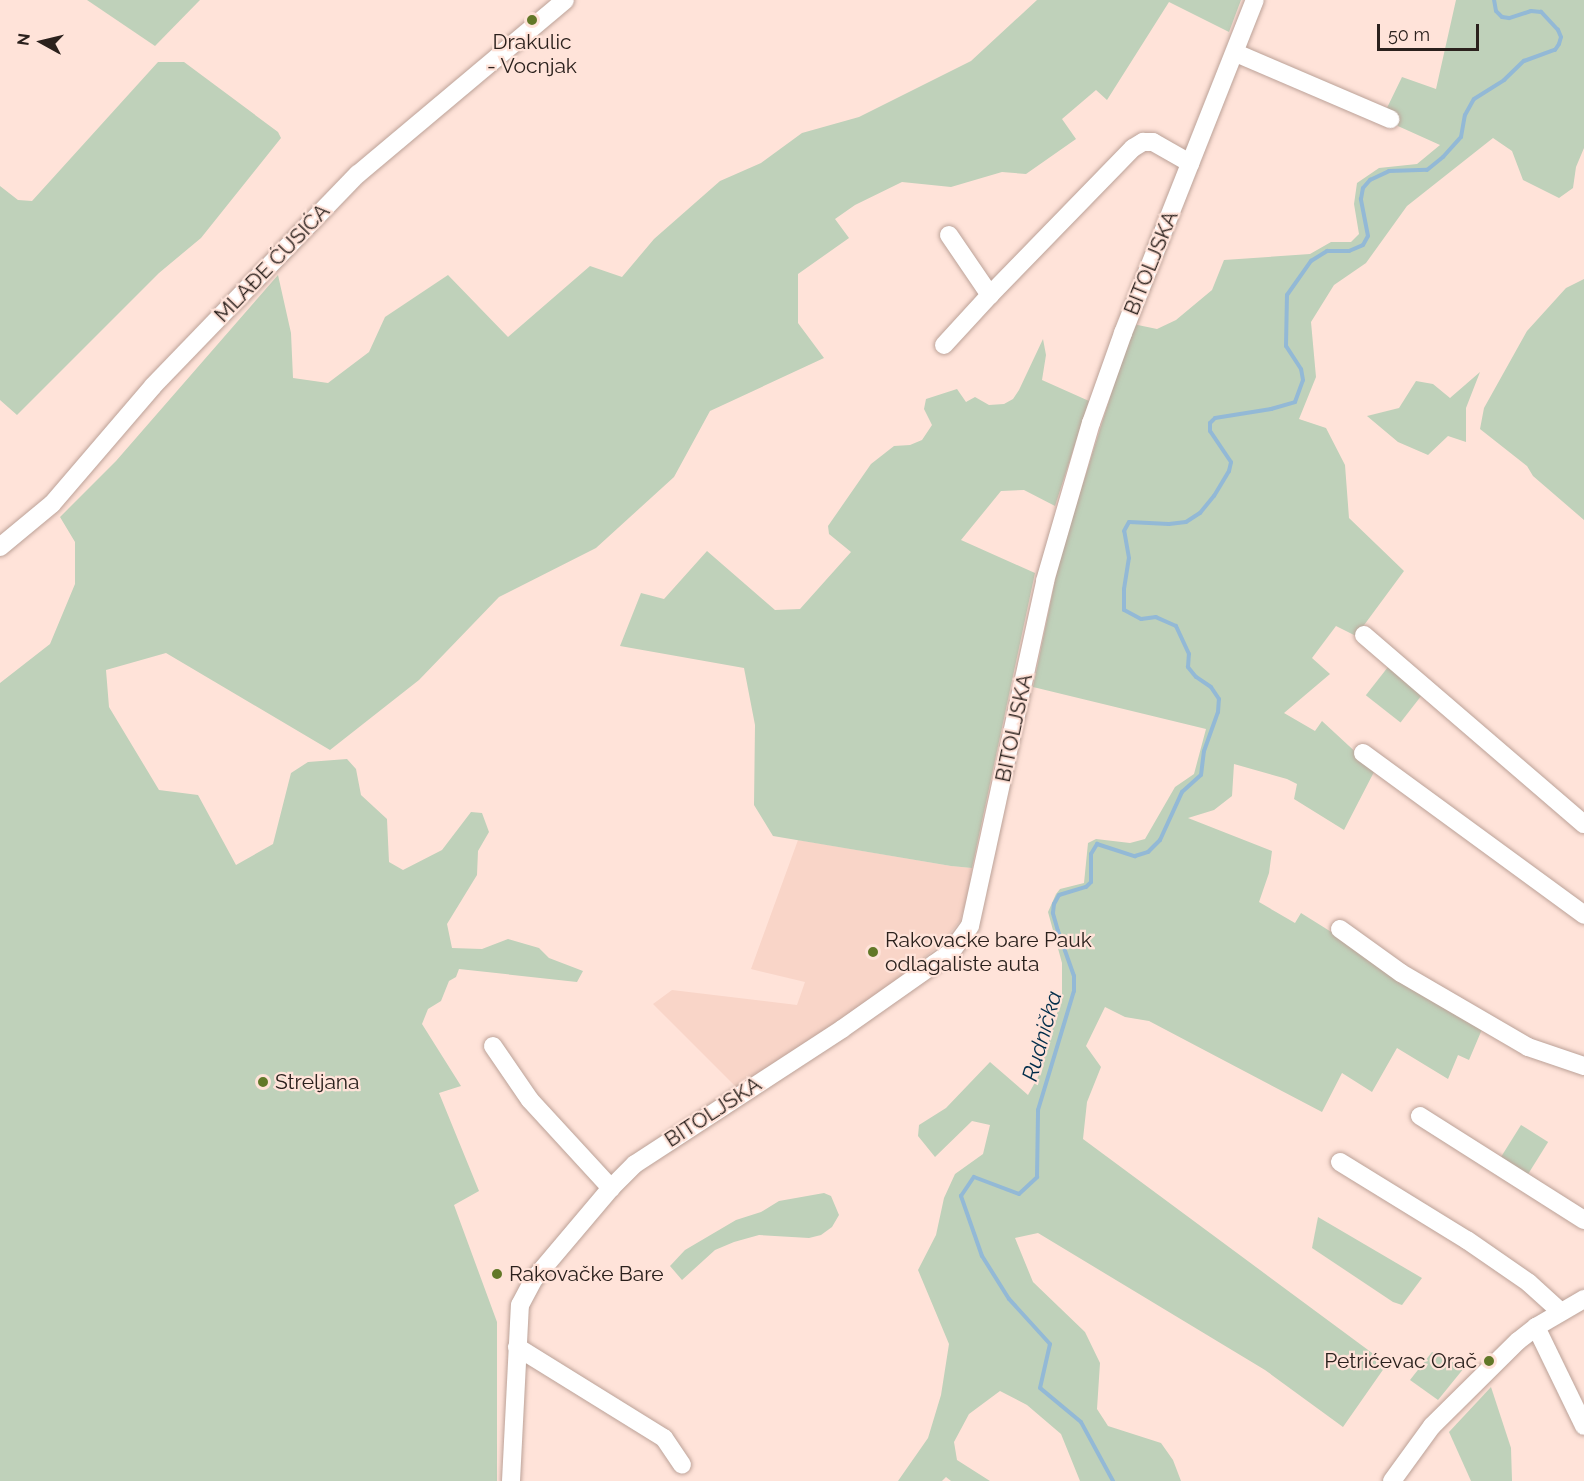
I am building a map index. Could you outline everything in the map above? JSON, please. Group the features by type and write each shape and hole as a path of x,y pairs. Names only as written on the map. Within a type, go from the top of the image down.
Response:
{"street":[{"name":"MLAĐE ĆUSIĆA","path":"0,547 52,504 153,386 358,174 566,0"},
{"name":"BITOLJSKA","path":"512,1481 520,1305 534,1279 611,1188 635,1164 842,1029 951,952 964,937 974,914 1046,581 1063,514 1091,423 1123,333 1236,53 1254,0"},
{"path":"1236,53 1390,119"},
{"path":"944,345 1132,148 1143,142 1153,142 1190,163"},
{"path":"949,235 990,295"},
{"path":"1364,635 1584,824"},
{"path":"1363,753 1584,915"},
{"path":"1340,929 1401,973 1528,1047 1584,1066"},
{"path":"493,1046 530,1100 611,1188"},
{"path":"1420,1116 1584,1220"},
{"path":"1340,1162 1460,1235 1529,1283 1561,1312"},
{"path":"1392,1481 1450,1406 1536,1327 1584,1299"},
{"path":"1536,1327 1584,1426"},
{"path":"517,1347 664,1438 682,1465"}],"shaded area":[{"path":"798,840 972,868 967,898 960,921 940,945 851,1016 741,1092 653,1004 672,990 797,1005 805,982 751,969"}],"green space":[{"path":"87,0 200,0 155,46"},
{"path":"1037,0 1241,0 1229,32 1169,2 1107,100 1096,90 1062,119 1076,139 1026,174 1002,172 951,187 902,182 855,205 835,219 849,238 798,274 798,323 824,358 710,411 674,477 596,548 499,597 419,680 330,750 166,653 106,670 109,707 159,790 198,795 236,865 273,844 291,773 308,762 347,759 356,769 361,795 387,819 389,862 403,870 442,850 471,812 482,813 489,832 478,851 477,875 447,924 452,948 482,949 508,939 539,948 549,958 583,971 577,982 459,969 456,977 449,981 441,1001 428,1009 422,1024 461,1086 439,1093 479,1191 454,1205 497,1322 497,1481 0,1481 0,683 50,644 75,584 75,542 60,517 116,461 278,275 291,333 293,378 328,383 369,352 385,317 448,275 508,337 590,266 622,277 654,239 720,181 761,163 802,133 859,117 971,61"},
{"path":"1456,0 1584,0 1584,148 1576,167 1573,188 1559,198 1523,180 1512,151 1493,138 1407,206 1366,263 1334,285 1311,322 1316,377 1299,419 1326,428 1345,465 1349,518 1404,571 1356,636 1336,626 1312,658 1330,674 1284,713 1315,731 1322,721 1375,770 1344,830 1294,799 1297,784 1234,764 1232,796 1214,810 1188,818 1272,851 1269,873 1259,902 1295,923 1301,913 1483,1027 1469,1060 1458,1055 1448,1079 1397,1048 1372,1092 1342,1073 1322,1112 1149,1021 1125,1017 1105,1007 1086,1046 1101,1067 1087,1102 1083,1139 1387,1364 1343,1427 1265,1370 1038,1233 1015,1238 1033,1282 1085,1332 1100,1363 1097,1409 1108,1426 1161,1443 1173,1460 1181,1481 1080,1481 1061,1434 1027,1405 1000,1391 969,1414 954,1442 957,1460 990,1481 951,1481 946,1477 942,1481 898,1481 928,1438 941,1395 949,1344 918,1270 936,1235 944,1198 955,1174 983,1154 990,1125 972,1121 935,1157 918,1136 919,1125 946,1108 990,1062 1028,1095 1038,1077 1062,997 1062,963 1048,912 1056,894 1060,889 1084,883 1088,843 1096,839 1130,843 1145,839 1175,787 1194,774 1206,729 1033,687 1060,557 1133,324 1157,329 1176,320 1212,290 1224,260 1310,254 1331,242 1351,242 1359,234 1354,204 1357,183 1379,168 1417,164 1440,145 1389,122 1385,112 1402,77 1436,89"},
{"path":"158,62 184,62 278,132 281,138 201,238 159,273 17,415 0,400 0,186 18,200 32,201"},
{"path":"1584,279 1584,520 1533,476 1527,466 1480,429 1484,408 1527,331 1566,288"},
{"path":"1043,339 1046,355 1042,380 1089,401 1055,506 1024,490 1001,491 961,540 1035,573 972,868 773,836 754,805 755,725 744,668 620,646 641,593 664,599 707,551 775,610 800,609 851,552 829,534 828,526 871,464 894,446 910,445 922,440 932,425 924,409 926,399 957,389 966,402 975,397 989,405 1004,404 1013,399 1019,390"},
{"path":"1480,372 1466,408 1466,442 1448,436 1428,455 1398,442 1367,416 1399,408 1416,381 1433,384 1450,398"},
{"path":"1388,667 1423,694 1401,722 1366,695"},
{"path":"1521,1125 1548,1142 1526,1177 1499,1160"},
{"path":"824,1193 831,1196 839,1215 832,1227 821,1235 809,1238 759,1235 734,1242 715,1250 682,1280 670,1266 685,1250 736,1220 761,1212 779,1201"},
{"path":"1318,1217 1422,1278 1402,1305 1393,1302 1312,1248"},
{"path":"1432,1352 1464,1368 1438,1400 1410,1380"},
{"path":"1491,1387 1511,1448 1512,1481 1471,1481 1449,1432"}],"waterway":[{"name":"Rudnička","path":"1113,1481 1081,1422 1040,1388 1050,1344 1009,1299 982,1256 961,1196 974,1177 1019,1194 1037,1177 1038,1110 1074,991 1074,976 1058,931 1053,913 1054,904 1059,895 1086,887 1091,882 1091,854 1097,844 1135,856 1148,852 1160,840 1182,792 1201,775 1204,751 1218,712 1219,699 1211,687 1196,677 1188,667 1189,654 1176,626 1156,617 1141,619 1124,610 1124,589 1129,558 1124,531 1129,522 1169,524 1186,522 1200,513 1214,496 1229,471 1231,462 1210,431 1210,423 1215,418 1271,409 1295,402 1303,380 1301,369 1286,346 1287,295 1311,261 1327,251 1349,251 1363,245 1368,236 1361,199 1363,188 1370,180 1389,171 1427,170 1443,157 1461,137 1465,115 1474,99 1504,80 1524,61 1555,50 1561,37 1558,30 1541,12 1531,11 1509,18 1502,17 1496,11 1494,0"}],"place":[{"name":"Drakulic - Vocnjak","path":"532,20"},
{"name":"Rakovacke bare Pauk odlagaliste auta","path":"873,952"},
{"name":"Streljana","path":"263,1082"},
{"name":"Rakovačke Bare","path":"497,1274"},
{"name":"Petrićevac Orač","path":"1489,1361"}]}
